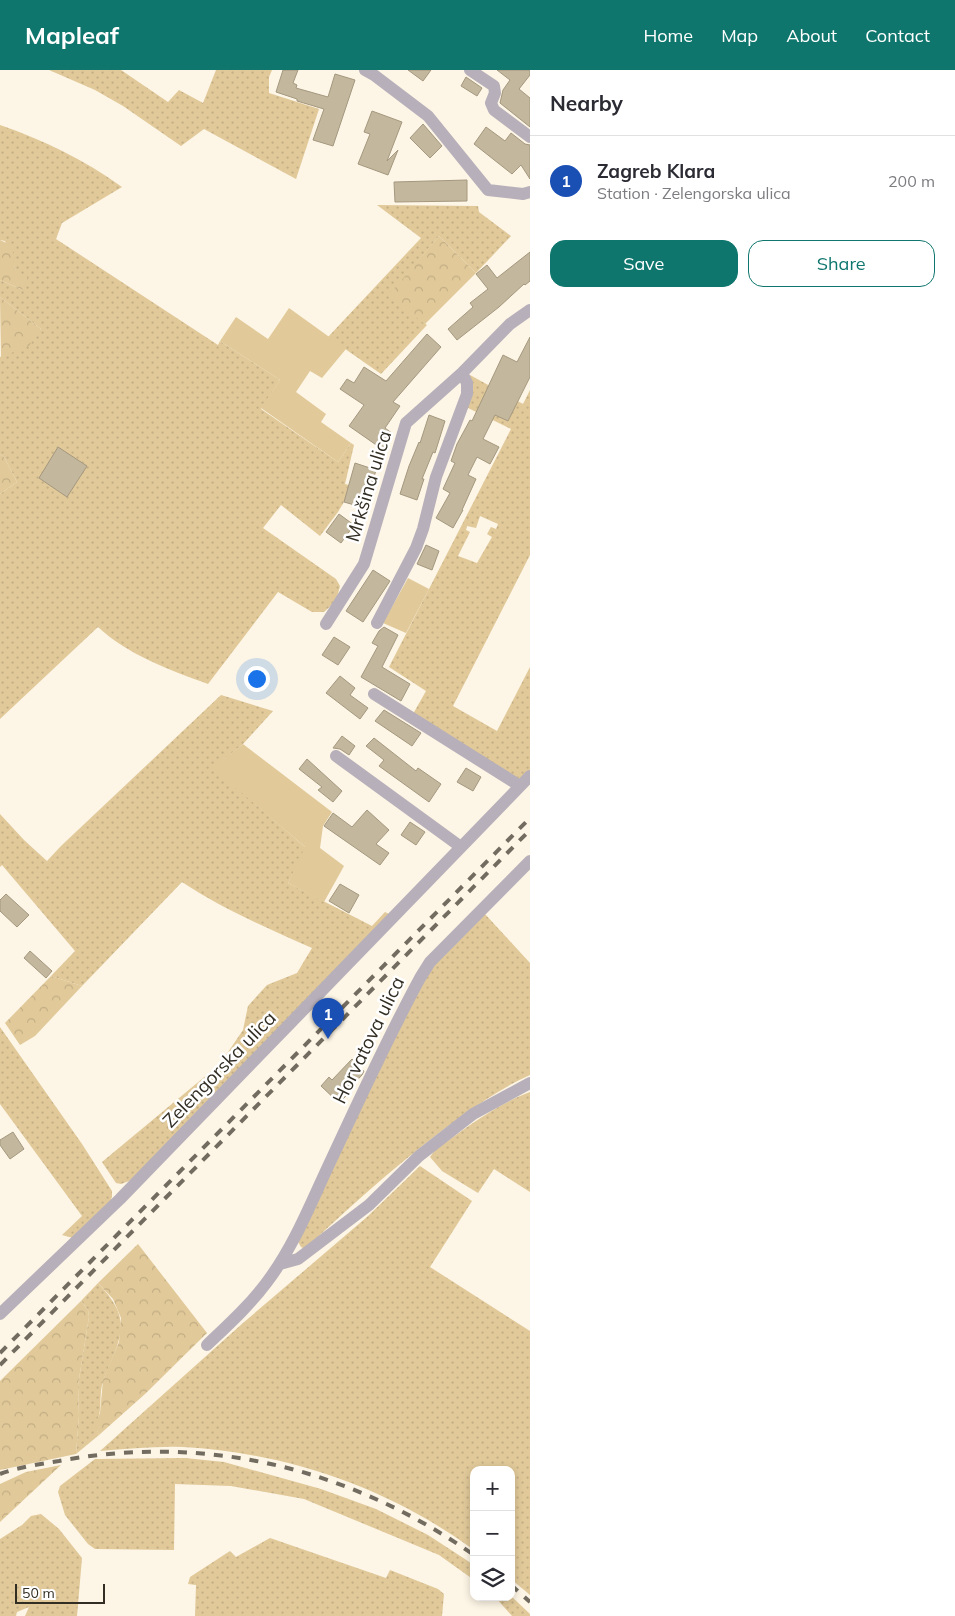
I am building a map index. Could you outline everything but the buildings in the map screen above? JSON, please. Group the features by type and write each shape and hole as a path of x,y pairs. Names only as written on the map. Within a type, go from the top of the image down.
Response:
{"street":[{"path":"365,70 428,116 488,190 523,194 530,192"},
{"path":"470,70 494,86 495,93 491,103 494,110 530,137"},
{"name":"Mrkšina ulica","path":"326,624 364,564 406,423 462,373 510,324 530,310"},
{"path":"377,623 403,576 421,536 436,477 467,394 467,383 462,373"},
{"path":"374,694 520,786"},
{"path":"336,756 461,846"},
{"name":"Zelengorska ulica","path":"0,1314 120,1199 530,776"},
{"name":"Horvatova ulica","path":"207,1345 241,1312 280,1264 299,1229 351,1117 420,978 430,962 530,861"},
{"path":"280,1264 298,1259 369,1205 419,1156 473,1114 520,1086 530,1083"}],"green space":[{"path":"49,70 121,70 168,102 179,90 203,103 216,70 272,70 269,77 269,93 319,109 296,179 204,129 181,146 123,106 95,90"},
{"path":"0,125 32,137 63,152 93,168 122,187 62,223 56,239 218,345 220,341 280,380 261,409 338,462 351,443 354,445 345,484 349,485 344,502 320,536 281,505 263,528 336,579 340,586 336,601 324,612 312,612 278,592 208,684 136,654 98,627 0,719 0,494 17,482 4,457 0,454 0,357 41,329 0,297 0,280 23,290 5,241 0,240"},
{"path":"377,205 478,206 479,212 511,236 476,273 439,236 389,296 427,325 381,374 328,337 421,238"},
{"path":"439,236 476,273 425,324 388,296"},
{"path":"0,240 13,246 15,269 28,278 23,290 0,280"},
{"path":"0,297 41,329 29,346 1,357"},
{"path":"289,308 346,349 322,378 310,371 296,392 326,414 321,422 351,443 338,462 261,408 280,380 220,341 236,317 268,339"},
{"path":"470,375 523,404 530,390 530,555 453,706 497,731 530,667 530,772 521,779 515,778 413,714 426,691 389,667 511,429 466,407","holes":["480,516 498,524 496,529 491,527 487,534 492,537 477,563 458,556 470,532 466,530 467,526 476,528"]},
{"path":"0,454 4,457 17,482 0,494"},
{"path":"408,578 429,589 406,633 383,623"},
{"path":"221,695 273,711 243,744 214,768 306,848 288,883 372,926 385,912 389,914 132,1180 121,1184 116,1183 102,1162 220,1064 243,1030 248,1006 267,985 297,973 312,948 262,926 197,892 182,882 82,986 51,976 75,951 2,865 0,867 0,814 47,861"},
{"path":"243,744 332,812 323,826 320,848 344,866 324,902 288,883 305,847 213,768"},
{"path":"484,913 530,963 530,1075 513,1083 473,1108 444,1129 383,1178 305,1249 301,1247 297,1240 355,1115 430,969"},
{"path":"51,976 82,986 35,1036 20,1045 5,1023"},
{"path":"0,1027 82,1144 112,1191 110,1202 73,1238 62,1235 82,1216 0,1104"},
{"path":"530,1092 530,1192 494,1169 478,1193 442,1171 430,1157 435,1150 481,1118 517,1097"},
{"path":"420,1166 472,1201 430,1267 530,1331 530,1595 515,1582 515,1466 470,1466 470,1547 441,1528 372,1492 299,1466 261,1457 183,1447 100,1451 243,1323 367,1217"},
{"path":"138,1244 207,1333 145,1394 99,1435 95,1425 100,1413 103,1380 119,1342 121,1318 113,1299 98,1283"},
{"path":"98,1283 114,1303 118,1312 121,1330 102,1385 97,1424 99,1435 76,1454 79,1416 78,1385 89,1317 88,1310 81,1301"},
{"path":"81,1301 88,1310 89,1317 78,1385 79,1416 76,1454 0,1470 0,1381"},
{"path":"185,1458 224,1462 321,1489 376,1509 428,1535 470,1562 470,1577 439,1555 304,1499 231,1486 175,1484 174,1550 95,1549 88,1544 65,1515 58,1492 60,1486 95,1459"},
{"path":"61,1465 0,1522 0,1484 26,1472"},
{"path":"41,1514 59,1529 82,1558 77,1616 25,1616 29,1607 17,1612 16,1616 0,1616 0,1539 22,1525 31,1516"},
{"path":"270,1538 386,1578 390,1570 438,1589 444,1594 442,1616 195,1616 196,1585 188,1584 190,1577 230,1551 236,1557"},
{"path":"515,1600 530,1614 530,1616 512,1616 499,1601"}],"railway":[{"path":"0,1353 530,818"},
{"path":"0,1365 530,830"},
{"path":"0,1474 15,1469 115,1453 169,1452 223,1456 276,1465 328,1480 378,1500 427,1525 470,1552"},
{"path":"515,1589 530,1602"}],"place":[{"name":"Zagreb Klara","path":"328,1039"}]}
